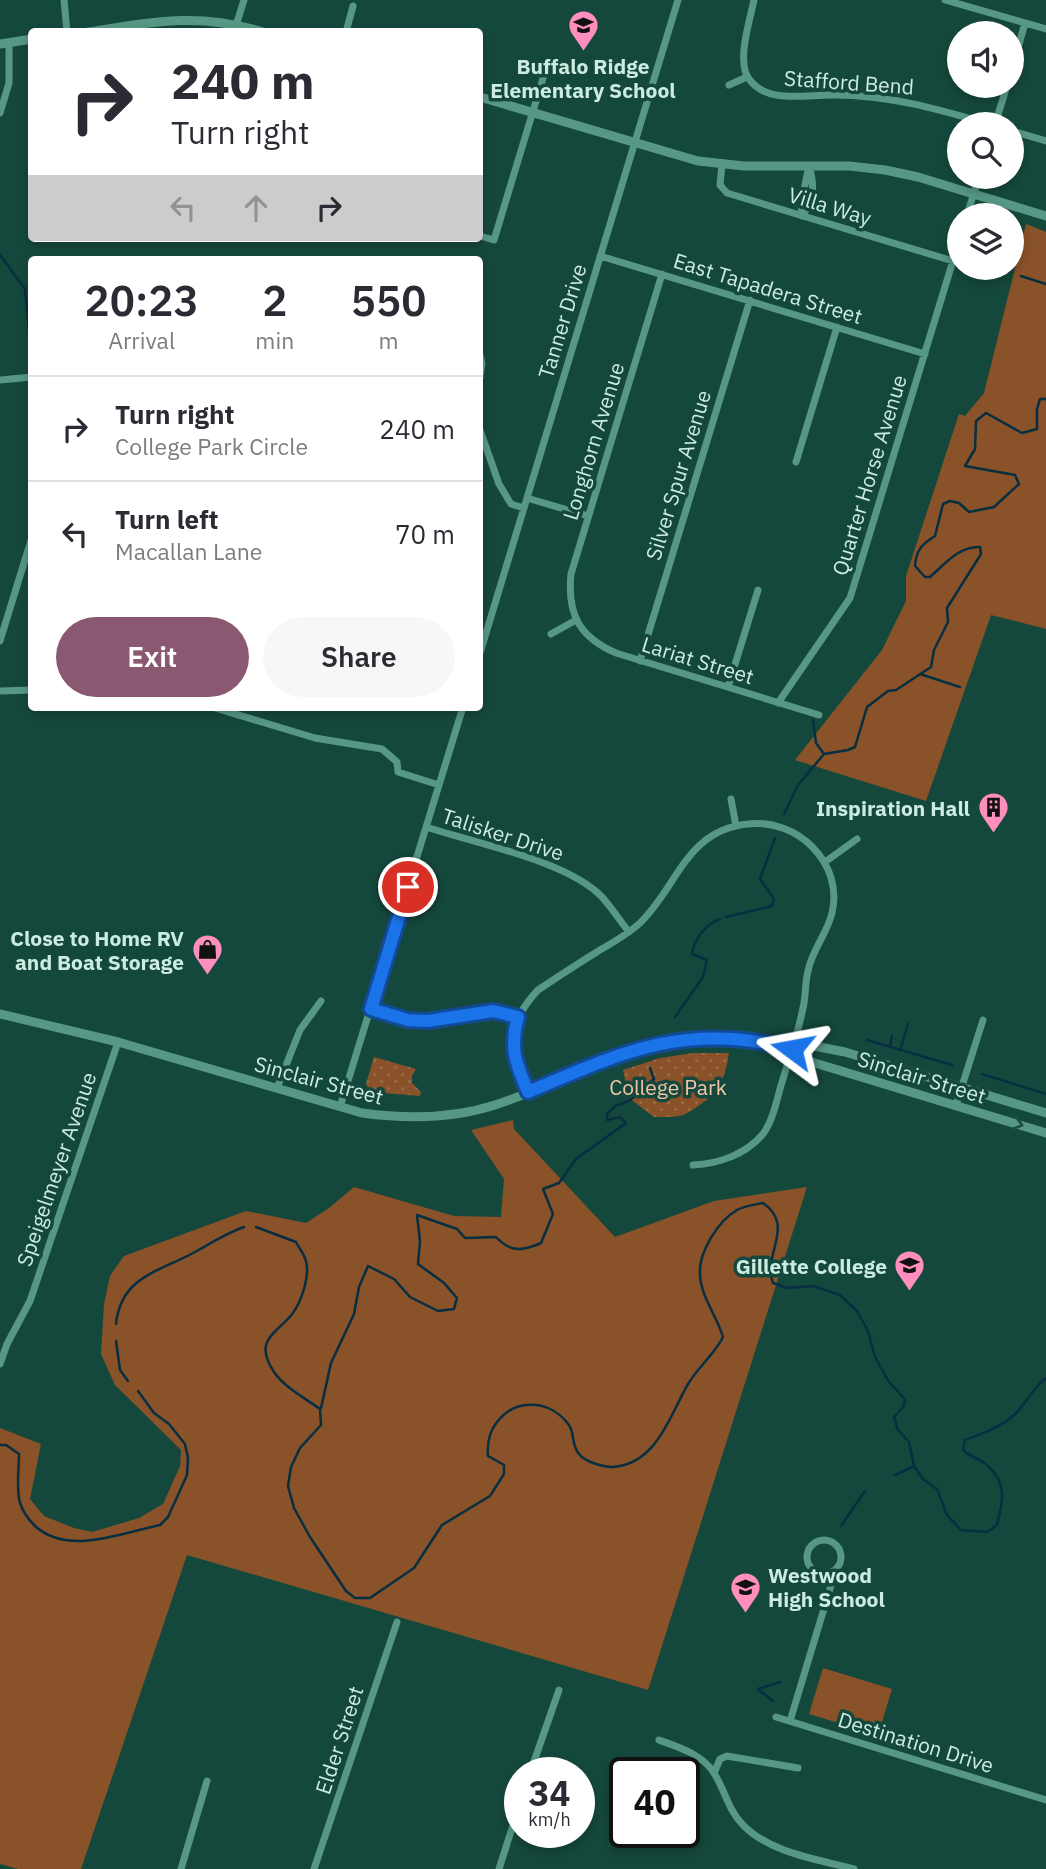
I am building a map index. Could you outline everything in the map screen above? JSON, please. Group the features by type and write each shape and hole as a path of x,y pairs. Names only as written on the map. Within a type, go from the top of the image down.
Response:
{"street":[{"path":"64,0 67,28"},
{"path":"117,28 133,23 186,19 235,28 244,0"},
{"name":"Tanner Drive","path":"483,643 678,0"},
{"path":"729,85 747,77 742,61 754,0"},
{"path":"945,0 1046,29"},
{"path":"347,28 353,6"},
{"path":"0,113 9,83 4,43 28,40"},
{"path":"483,237 494,240 547,65"},
{"name":"Stafford Bend","path":"747,77 759,90 777,96 837,94 923,105 947,112"},
{"path":"483,98 687,159 722,164 849,166 885,170 1046,216"},
{"path":"1024,135 1046,141"},
{"name":"Villa Way","path":"722,164 720,185 727,192 947,259"},
{"path":"802,216 801,203 809,166"},
{"path":"971,203 975,189"},
{"name":"East Tapadera Street","path":"600,256 925,354"},
{"name":"Longhorn Avenue","path":"576,621 569,589 571,574 662,274"},
{"name":"Quarter Horse Avenue","path":"778,703 850,598 947,280"},
{"name":"Silver Spur Avenue","path":"640,660 750,300"},
{"path":"796,462 837,327"},
{"path":"0,380 28,377"},
{"path":"483,439 499,484 511,504 524,508"},
{"path":"527,498 588,516"},
{"path":"0,641 28,550"},
{"path":"728,687 758,590"},
{"path":"551,634 576,621"},
{"name":"Lariat Street","path":"576,621 588,636 601,646 820,715"},
{"path":"0,691 28,690"},
{"path":"225,711 315,738 382,749 397,762 398,772 439,785"},
{"path":"340,1107 462,711"},
{"path":"730,799 736,825"},
{"path":"528,1092 513,1050 513,1035 526,1002 538,990 629,932 653,908 698,845 714,833 751,823 788,830 805,840 825,862 834,892 832,911 812,955 807,972 804,1003 792,1049 765,1132 738,1154 712,1164 693,1166"},
{"name":"Talisker Drive","path":"426,827 558,868 602,897 629,932"},
{"path":"825,862 857,839"},
{"path":"277,1088 300,1030 321,1001"},
{"path":"371,1009 408,1020 428,1021 493,1011 518,1017"},
{"name":"Sinclair Street","path":"0,1014 118,1042 340,1107 391,1117 459,1114 494,1106 624,1053 654,1044 711,1037 737,1038 792,1049 809,1045 845,1052 1046,1113"},
{"path":"956,1105 983,1020"},
{"name":"Speigelmeyer Avenue","path":"0,1364 7,1344 30,1301 118,1042"},
{"name":"Sinclair Street","path":"792,1049 805,1059 1046,1133"},
{"path":"790,1721 841,1560 841,1554 832,1541 821,1540 811,1545 807,1556 814,1571 825,1574 836,1569"},
{"name":"Elder Street","path":"314,1869 397,1622"},
{"path":"536,1757 559,1690"},
{"name":"Destination Drive","path":"776,1717 1046,1800"},
{"path":"659,1740 701,1759 714,1773 731,1811 744,1827 760,1839 777,1847 853,1869"},
{"path":"714,1773 720,1759 727,1756 799,1768"},
{"path":"181,1869 207,1781"},
{"path":"499,1869 506,1848"}],"green space":[{"path":"1026,224 1046,232 1046,629 991,615 926,801 795,760 882,650 906,601 906,576 959,414 965,416 984,393 1012,280 1024,280"},
{"name":"College Park","path":"693,1053 729,1053 717,1089 697,1107 680,1116 654,1117 629,1098 623,1070 660,1058"},
{"path":"374,1057 416,1069 412,1083 421,1092 420,1096 371,1092 366,1084"},
{"path":"513,1120 514,1129 615,1237 714,1201 807,1187 648,1690 187,1555 81,1869 18,1869 0,1864 0,1428 41,1444 30,1499 44,1516 92,1532 139,1518 163,1504 180,1466 181,1450 115,1385 101,1354 104,1304 110,1276 124,1256 246,1211 306,1223 354,1187 454,1216 501,1217 504,1179 471,1130"},
{"path":"823,1668 892,1689 878,1735 809,1714"}],"waterway":[{"path":"0,255 25,289 28,320"},
{"path":"1024,277 1046,284"},
{"path":"784,814 798,785 824,754 855,747 867,707 888,691 896,690 931,667 934,650 948,622 947,608 981,554 980,547 965,549 930,577 925,577 915,566 918,552 935,536 943,504 950,501 959,503 969,512 994,507 1019,484 1015,475 965,466 975,449 976,421 986,413 1022,433 1037,429 1037,409 1040,399 1046,399"},
{"path":"920,674 960,687"},
{"path":"813,720 816,743 824,754"},
{"path":"726,917 772,906 774,899 760,879 775,838"},
{"path":"675,1017 703,977 707,960 692,954 695,943 706,928 720,919"},
{"path":"900,1050 908,1024"},
{"path":"890,1046 892,1036"},
{"path":"867,1040 952,1065"},
{"path":"321,1408 331,1363 354,1314 359,1287 368,1266 394,1279 410,1297 438,1311 454,1309 457,1298 444,1283 418,1264 420,1241 417,1215 457,1229 465,1238 496,1237 507,1246 517,1249 541,1243 553,1214 543,1189 559,1183 576,1159 626,1123 620,1117 607,1120 607,1114 615,1106 629,1101 654,1079 650,1068"},
{"path":"982,1074 1046,1094"},
{"path":"256,1227 296,1242 306,1261 306,1281 299,1302 266,1344 266,1352 268,1361 279,1378 320,1409 321,1425 300,1448 291,1467 288,1486 294,1508 310,1537 346,1591 355,1598 370,1598 414,1568 442,1525 490,1496 504,1474 504,1465 488,1456 489,1438 497,1422 514,1408 533,1405 553,1410 569,1425 579,1454 599,1465 613,1467 628,1464 651,1448 668,1423 688,1384 723,1337 703,1291 700,1266 716,1230 730,1215 743,1207 763,1203 777,1221 778,1231 771,1262 773,1283 787,1288 813,1286 840,1295 857,1311 868,1331 875,1357 889,1382 905,1399 904,1406 894,1417 898,1430 909,1442 914,1466 923,1479 937,1489 947,1515 961,1530 987,1532 997,1525 1002,1500 998,1478 986,1464 963,1450 965,1440 1004,1423 1046,1378"},
{"path":"116,1324 119,1308 134,1285 156,1271 244,1227"},
{"path":"116,1341 120,1370 128,1381"},
{"path":"0,1445 6,1445 19,1454 20,1503 33,1524 48,1535 63,1540 95,1540 160,1525 168,1517 187,1475 188,1458 185,1444 169,1424 154,1413 138,1391"},
{"path":"895,1475 914,1466"},
{"path":"841,1526 865,1491"},
{"path":"758,1689 780,1682"},
{"path":"759,1690 773,1701"}],"place":[{"name":"Buffalo Ridge Elementary School","path":"583,53"},
{"name":"Inspiration Hall","path":"993,835"},
{"name":"Close to Home RV and Boat Storage","path":"207,977"},
{"name":"Gillette College","path":"910,1293"},
{"name":"Westwood High School","path":"745,1614"}],"route":[{"path":"408,887 371,1009 408,1020 428,1021 493,1011 518,1017 513,1035 513,1050 528,1092 624,1053 654,1044 711,1037 737,1038 792,1049"}]}
